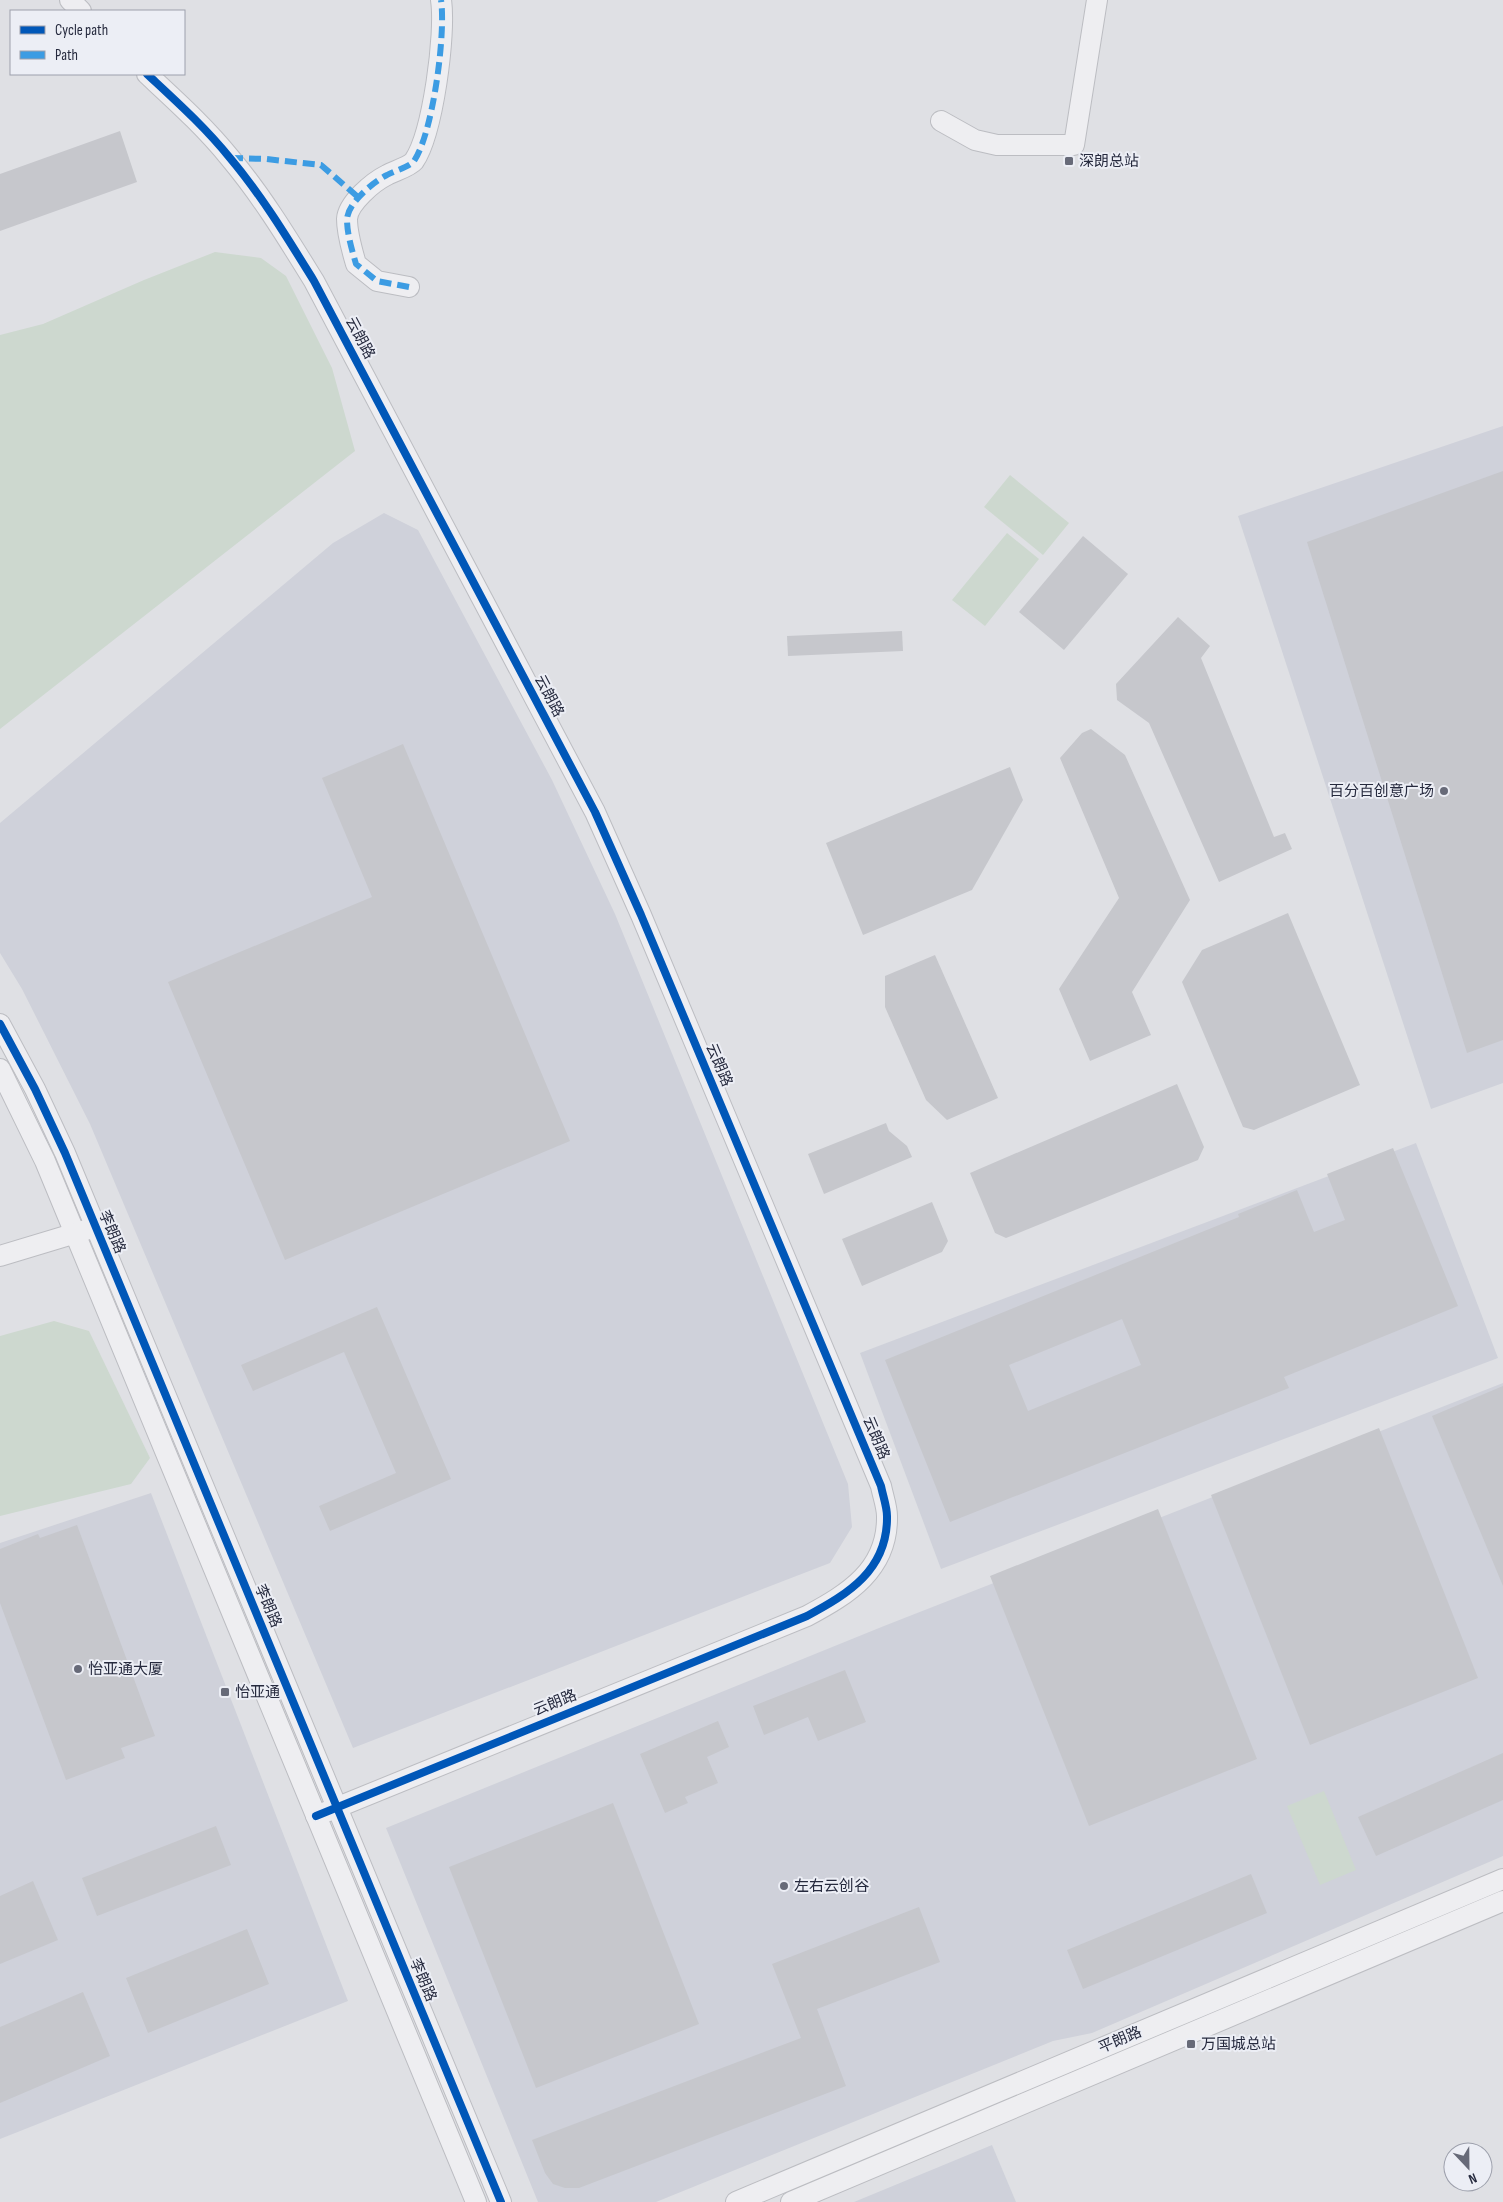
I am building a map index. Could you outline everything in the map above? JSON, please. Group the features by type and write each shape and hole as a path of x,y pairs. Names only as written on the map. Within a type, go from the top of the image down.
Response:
{"street":[{"path":"70,0 80,10"},
{"path":"409,287 377,281 356,264 347,218 358,197 383,177 413,162 423,139 438,74 443,15 441,0"},
{"path":"941,121 975,140 997,145 1074,145 1097,0"},
{"name":"云朗路","path":"148,75 231,158 277,223 314,281 595,812 641,916 881,1486 887,1517 882,1550 867,1576 831,1603 806,1616 316,1816"},
{"name":"李朗路","path":"0,1024 39,1098 65,1153 501,2202"},
{"path":"0,1069 45,1161 476,2202"},
{"path":"0,1256 95,1227"},
{"name":"平朗路","path":"736,2202 1503,1879"},
{"name":"平朗路","path":"791,2202 1503,1901"}],"shaded area":[{"path":"215,252 261,258 286,276 332,368 355,451 0,729 0,335 43,324 144,280"},
{"name":"百分百创意广场","path":"1503,426 1503,1083 1431,1109 1238,516"},
{"path":"1010,475 1069,523 1043,555 984,507"},
{"path":"384,513 418,530 552,780 615,914 848,1484 852,1527 830,1563 353,1748 90,1124 22,989 0,953 0,823 333,543"},
{"path":"1007,533 1039,559 985,626 952,600"},
{"path":"1416,1143 1498,1358 941,1569 860,1353"},
{"path":"54,1321 89,1331 150,1458 131,1484 0,1516 0,1336"},
{"path":"1503,1383 1503,1856 1092,2033 1053,2041 656,2202 538,2202 386,1828 884,1626"},
{"path":"151,1493 348,2001 0,2139 0,1543"},
{"path":"1324,1791 1356,1870 1320,1885 1287,1806"},
{"path":"992,2145 1016,2202 854,2202"}],"building":[{"path":"120,131 137,182 0,231 0,174"},
{"name":"百分百创意广场","path":"1503,471 1503,1040 1467,1053 1307,542"},
{"path":"1083,536 1128,574 1064,650 1019,612"},
{"path":"1178,617 1210,646 1201,658 1274,837 1285,833 1292,849 1219,882 1149,723 1117,700 1116,684"},
{"path":"902,631 903,651 788,656 787,636"},
{"path":"1091,729 1125,755 1190,900 1132,992 1151,1035 1090,1061 1059,989 1119,898 1060,758 1082,733"},
{"path":"403,744 570,1141 285,1260 168,982 372,897 322,778"},
{"path":"1010,767 1023,800 972,890 863,935 826,843"},
{"path":"1288,913 1360,1085 1254,1130 1243,1127 1182,982 1202,950"},
{"path":"935,955 998,1098 947,1120 926,1100 885,1007 885,976"},
{"path":"1177,1084 1204,1147 1198,1160 1006,1238 995,1233 970,1173"},
{"path":"886,1123 889,1131 907,1146 912,1157 824,1194 808,1154"},
{"path":"1393,1148 1458,1306 1284,1377 1289,1388 950,1522 885,1360 1239,1217 1238,1214 1297,1190 1314,1232 1345,1220 1327,1174","holes":["1122,1319 1141,1365 1028,1411 1009,1365"]},
{"path":"932,1202 948,1241 942,1252 862,1286 842,1239"},
{"path":"377,1307 451,1479 330,1531 319,1506 396,1473 344,1352 253,1391 241,1365"},
{"path":"1503,1386 1503,1586 1432,1416"},
{"path":"1379,1428 1478,1678 1310,1745 1211,1495"},
{"path":"1158,1509 1257,1759 1089,1826 990,1576"},
{"name":"怡亚通大厦","path":"77,1525 155,1736 121,1748 125,1758 66,1780 0,1603 0,1549 38,1534 40,1538"},
{"path":"845,1670 866,1722 818,1741 808,1717 764,1735 753,1706"},
{"path":"718,1721 729,1747 707,1757 718,1783 685,1797 688,1803 665,1813 640,1754"},
{"path":"1503,1753 1503,1800 1376,1856 1358,1817"},
{"path":"613,1803 699,2024 536,2088 449,1867"},
{"path":"216,1826 231,1865 97,1916 82,1878"},
{"path":"1251,1874 1267,1913 1083,1989 1067,1950"},
{"path":"33,1881 58,1940 0,1964 0,1896"},
{"path":"919,1907 940,1962 817,2009 846,2086 579,2188 565,2188 553,2184 545,2173 532,2140 801,2038 772,1964"},
{"path":"247,1929 269,1984 148,2033 126,1978"},
{"path":"83,1992 110,2056 0,2103 0,2027"}],"marked path":[{"path":"409,287 377,281 356,264 347,219 348,213 356,200 368,188 381,178 412,163 421,147 427,129 437,82 442,35 441,0"},
{"path":"231,158 266,159 321,165 358,197"}],"cycle path":[{"path":"148,75 200,125 242,172 314,281 595,812 641,915 881,1486 887,1513 886,1535 881,1551 873,1566 851,1589 807,1616 316,1816"},
{"path":"0,1024 35,1089 65,1153 501,2202"}],"place":[{"name":"深朗总站","path":"1069,161"},
{"name":"百分百创意广场","path":"1444,791"},
{"name":"怡亚通大厦","path":"78,1669"},
{"name":"怡亚通","path":"225,1692"},
{"name":"左右云创谷","path":"784,1886"},
{"name":"万国城总站","path":"1191,2044"}]}
